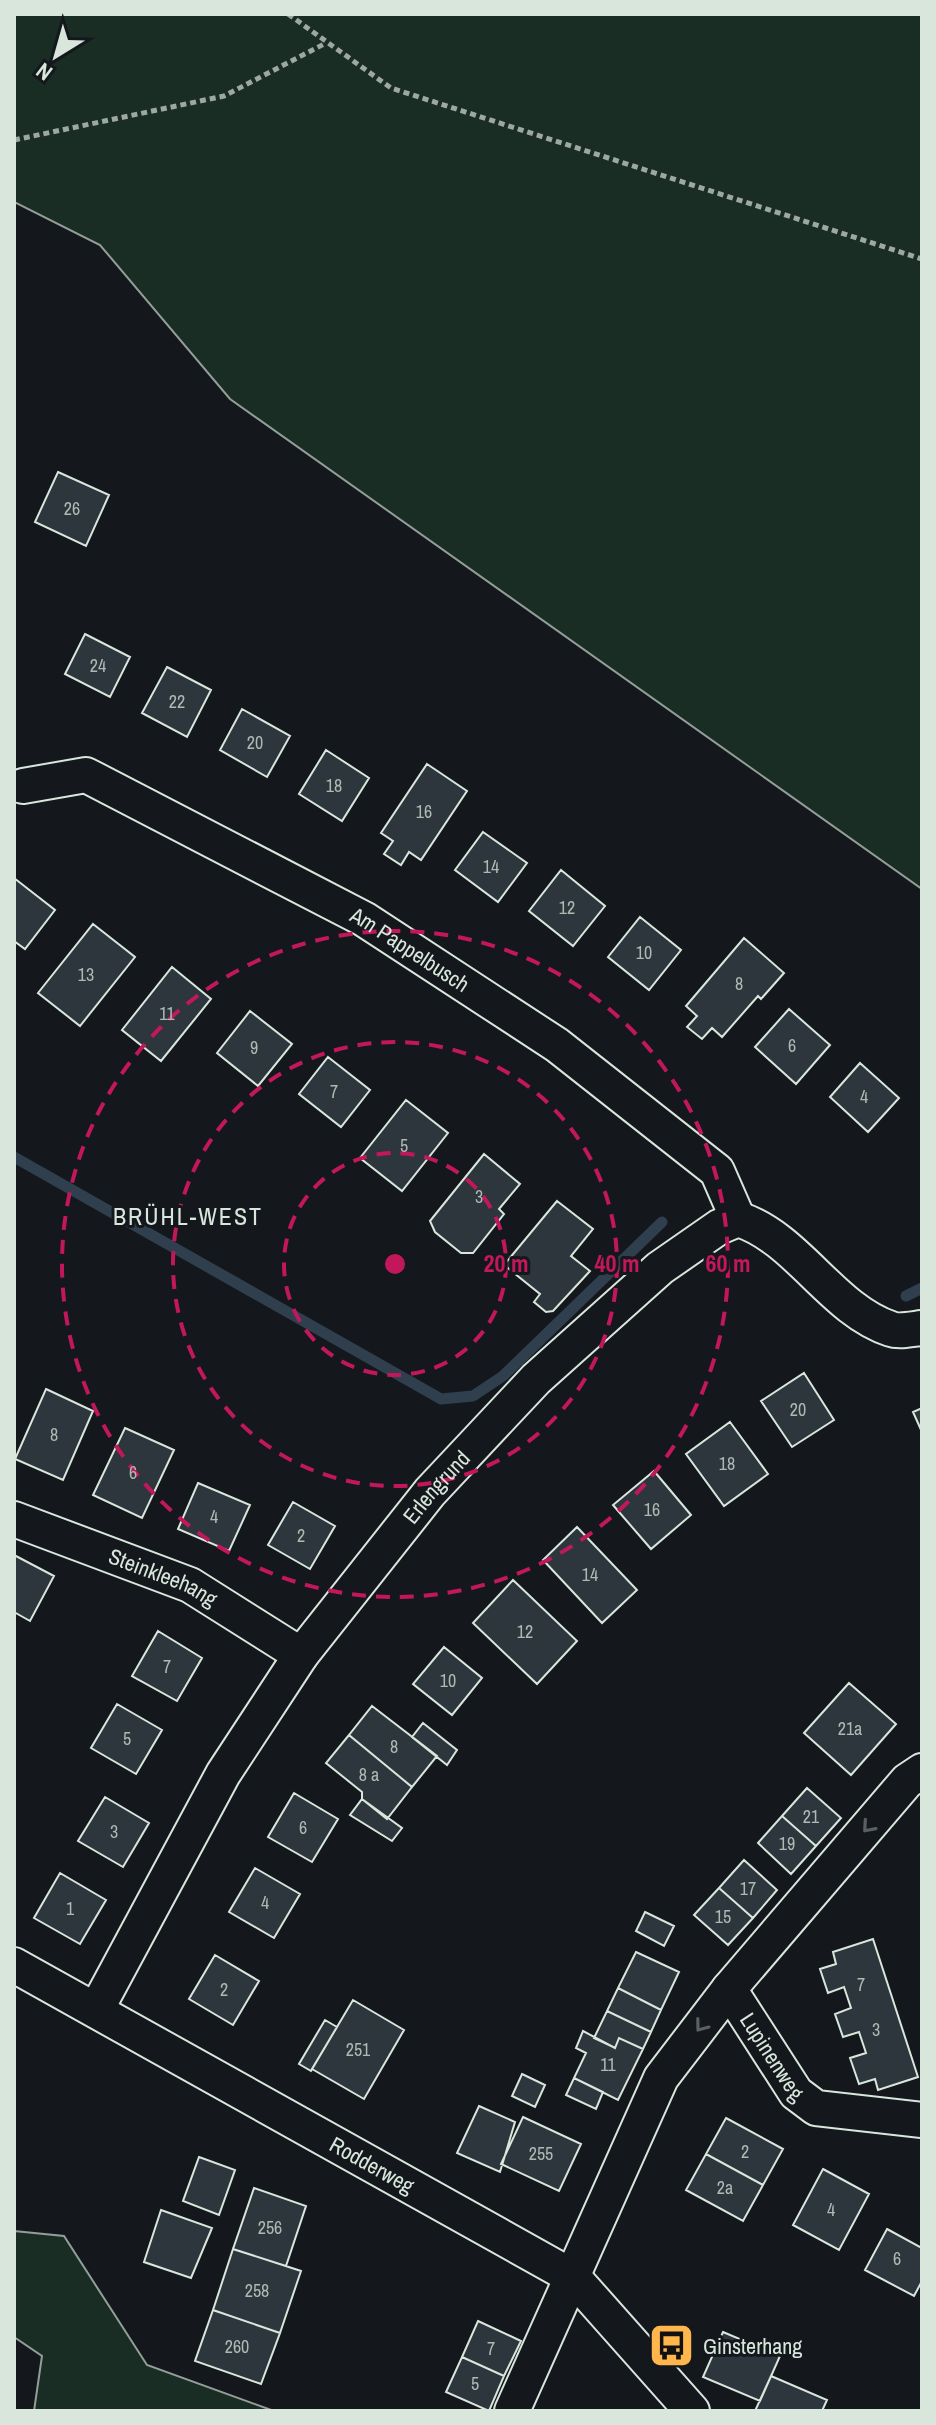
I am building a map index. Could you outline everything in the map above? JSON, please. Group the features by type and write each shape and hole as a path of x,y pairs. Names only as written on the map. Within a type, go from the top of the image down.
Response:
{"street":[{"name":"Am Pappelbusch","path":"23,786 86,775 364,919 557,1045 717,1171 738,1219"},
{"path":"738,1219 767,1233 850,1305 892,1330 922,1328"},
{"name":"Erlengrund","path":"96,2010 223,1774 301,1655 430,1492 536,1379 660,1268 719,1227 738,1219"},
{"name":"Steinkleehang","path":"14,1519 190,1585 301,1655"},
{"path":"512,2411 661,2078 729,1989 907,1781 922,1771"},
{"name":"Rodderweg","path":"14,1965 573,2277 692,2411"},
{"name":"Lupinenweg","path":"729,1989 796,2093 816,2108 922,2120"}],"path":[{"path":"288,14 391,88 922,259"},
{"path":"14,140 224,96 326,43"}],"green space":[{"path":"14,14 922,14 922,889 230,399 100,245 14,202"},
{"path":"14,2231 64,2236 147,2365 274,2411 34,2411 42,2356 14,2337"}],"building":[{"path":"58,472 109,495 86,546 35,522"},
{"path":"85,634 130,657 110,697 65,674"},
{"path":"167,667 211,690 187,737 142,713"},
{"path":"242,709 290,736 267,777 220,750"},
{"path":"326,750 369,778 342,821 299,794"},
{"path":"427,764 467,791 421,860 409,852 401,865 384,854 393,841 381,833"},
{"path":"483,832 527,863 498,902 455,870"},
{"path":"561,870 605,906 573,946 529,911"},
{"path":"14,878 55,910 25,949 14,941"},
{"path":"640,917 681,950 649,990 608,957"},
{"path":"93,924 135,957 80,1026 38,993"},
{"path":"744,938 784,973 761,999 758,996 722,1037 712,1028 702,1039 687,1027 697,1016 686,1006"},
{"path":"172,967 211,999 161,1061 122,1030"},
{"path":"789,1009 830,1045 796,1084 755,1047"},
{"path":"250,1011 292,1044 258,1086 217,1053"},
{"path":"328,1057 370,1090 341,1127 299,1094"},
{"path":"860,1063 899,1098 868,1132 830,1097"},
{"path":"406,1100 448,1133 402,1191 360,1158"},
{"path":"484,1154 520,1184 499,1209 504,1214 473,1253 461,1253 435,1232 430,1221"},
{"path":"557,1201 593,1229 571,1256 590,1271 553,1311 546,1312 534,1302 540,1294 504,1265"},
{"path":"804,1373 834,1420 792,1447 761,1401"},
{"path":"46,1389 93,1411 63,1480 15,1459"},
{"path":"922,1408 922,1432 913,1412"},
{"path":"730,1422 768,1474 724,1506 686,1454"},
{"path":"125,1428 174,1450 142,1518 93,1495"},
{"path":"654,1471 691,1515 651,1549 613,1505"},
{"path":"198,1483 250,1505 229,1551 178,1529"},
{"path":"293,1502 335,1526 310,1569 268,1545"},
{"path":"577,1527 637,1590 602,1623 543,1560"},
{"path":"14,1555 54,1576 30,1621 14,1612"},
{"path":"513,1580 577,1641 537,1684 473,1623"},
{"path":"158,1631 202,1658 177,1701 132,1676"},
{"path":"444,1647 482,1678 452,1715 413,1684"},
{"path":"849,1683 896,1724 851,1775 804,1733"},
{"path":"117,1704 162,1730 136,1774 91,1748"},
{"path":"372,1706 437,1756 412,1787 349,1735"},
{"path":"423,1723 457,1750 447,1765 412,1737"},
{"path":"349,1735 412,1787 387,1819 362,1799 362,1792 326,1763"},
{"path":"807,1788 841,1818 816,1846 782,1816"},
{"path":"294,1793 338,1819 312,1862 268,1837"},
{"path":"105,1797 149,1823 123,1867 78,1841"},
{"path":"362,1799 402,1828 392,1841 350,1815"},
{"path":"782,1816 816,1846 791,1874 758,1843"},
{"path":"744,1860 777,1890 753,1918 719,1888"},
{"path":"255,1868 300,1894 274,1938 229,1912"},
{"path":"60,1873 106,1900 80,1944 34,1918"},
{"path":"719,1888 753,1918 728,1945 694,1915"},
{"path":"645,1912 674,1926 664,1946 636,1931"},
{"path":"873,1939 918,2077 878,2090 875,2079 859,2084 850,2058 866,2053 859,2032 843,2037 835,2014 851,2008 844,1987 828,1993 820,1969 836,1964 833,1952"},
{"path":"636,1952 679,1972 661,2010 618,1988"},
{"path":"215,1955 259,1981 233,2025 189,1999"},
{"path":"618,1988 661,2010 651,2032 607,2011"},
{"path":"353,2000 404,2030 364,2099 312,2069"},
{"path":"607,2011 651,2032 643,2049 619,2038 615,2048 594,2038"},
{"path":"325,2020 337,2027 311,2071 299,2064"},
{"path":"583,2031 615,2048 619,2038 643,2049 618,2100 574,2078 586,2053 576,2048"},
{"path":"522,2074 545,2085 535,2107 512,2096"},
{"path":"574,2078 603,2092 596,2109 566,2095"},
{"path":"479,2106 515,2122 500,2172 457,2153"},
{"path":"523,2117 581,2144 559,2191 501,2164"},
{"path":"726,2118 783,2149 763,2185 706,2154"},
{"path":"706,2154 763,2185 743,2221 686,2190"},
{"path":"199,2157 235,2170 219,2215 183,2201"},
{"path":"823,2169 869,2194 839,2250 793,2225"},
{"path":"254,2188 306,2206 286,2266 233,2249"},
{"path":"161,2210 212,2228 191,2278 144,2262"},
{"path":"887,2229 922,2248 922,2281 914,2296 865,2270"},
{"path":"233,2249 301,2271 280,2333 213,2310"},
{"path":"213,2310 280,2333 261,2384 195,2361"},
{"path":"478,2321 521,2341 504,2376 462,2357"},
{"path":"723,2332 780,2356 760,2401 703,2377"},
{"path":"462,2357 504,2376 489,2411 446,2392"},
{"path":"771,2376 827,2400 822,2411 755,2411"}],"waterway":[{"path":"14,1157 441,1399 473,1396 503,1376 662,1222"},
{"path":"906,1296 922,1288"}],"place":[{"name":"Ginsterhang","path":"672,2346"}],"district":[{"name":"BRÜHL-WEST","path":"188,1217"}]}
